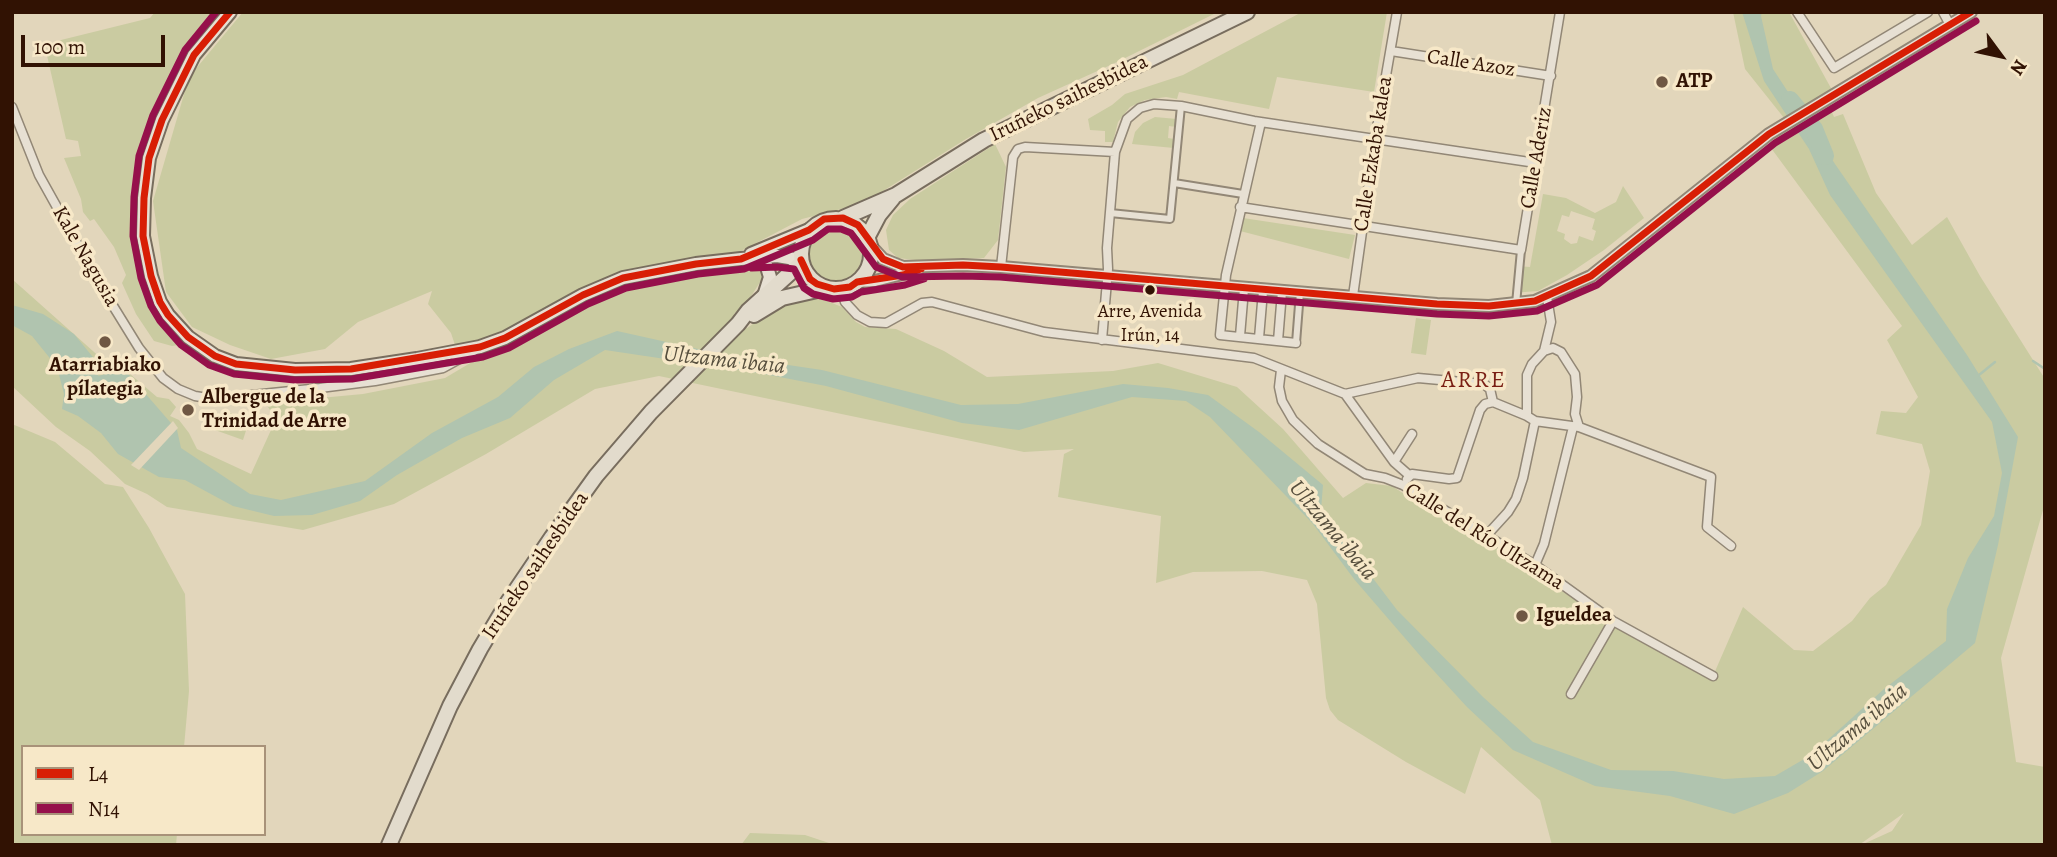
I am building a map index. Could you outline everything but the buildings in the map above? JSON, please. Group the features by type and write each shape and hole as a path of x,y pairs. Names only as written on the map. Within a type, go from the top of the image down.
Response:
{"highway":[{"name":"Iruñeko saihesbidea","path":"843,218 896,195 984,140 1247,12"},
{"name":"Iruñeko saihesbidea","path":"870,241 879,215 896,195"},
{"path":"843,218 858,225 870,241 872,260 857,282 842,289 826,288 810,279 801,261 801,247 809,230 824,219 843,218"},
{"name":"Iruñeko saihesbidea","path":"389,845 450,706 508,602 596,476 651,412 748,311 801,261"},
{"name":"Iruñeko saihesbidea","path":"738,324 782,298 826,288"}],"main road":[{"path":"230,12 194,55 162,120 149,158 144,198 143,236 151,276 160,302 188,337 215,356 236,364 295,370 351,369 480,347 505,338 583,295 623,278 696,264 741,259 777,256 801,261"},
{"path":"741,259 809,230"},
{"path":"760,258 770,277 764,296"}],"street":[{"name":"Calle Ezkaba kalea","path":"1353,296 1375,139 1397,12"},
{"name":"Calle Aderiz","path":"1516,304 1521,250 1560,12"},
{"path":"1797,12 1834,68 1928,12"},
{"path":"1943,12 1950,25"},
{"path":"870,241 883,259 903,267 1001,267 1263,291 1489,306 1516,304 1547,297 1591,276 1769,134 1970,12"},
{"name":"Calle Azoz","path":"1391,51 1550,76"},
{"path":"1102,340 1107,248 1113,213 1115,152 1127,119 1140,108 1154,104 1181,106 1261,122 1536,163"},
{"path":"1113,213 1170,219 1181,106"},
{"name":"Kale Nagusia","path":"12,107 23,138 59,214 139,348 163,378 195,396 233,398 416,373 443,368 480,347"},
{"path":"1261,122 1240,194 1240,207 1223,287 1220,334 1296,343 1300,292"},
{"path":"12,143 23,138"},
{"path":"1001,267 1013,157 1018,149 1025,146 1115,152"},
{"path":"1174,183 1240,194"},
{"path":"1240,207 1521,250"},
{"path":"857,282 903,275 924,268"},
{"path":"842,289 845,302 857,315 870,322 886,323 922,303 932,302 1044,331 1254,358 1345,394 1418,378 1484,384 1490,389 1493,402"},
{"path":"1240,336 1244,289"},
{"path":"1259,338 1263,291"},
{"path":"1278,341 1282,292"},
{"path":"1544,351 1551,322 1547,297"},
{"path":"1487,535 1508,512 1523,478 1531,418 1527,375 1532,364 1544,351 1553,348 1561,352 1575,374 1576,427 1544,544 1535,565"},
{"name":"Calle del Río Ultzama","path":"1281,370 1279,387 1282,401 1293,420 1318,444 1365,474 1403,485 1535,565 1614,621 1713,676"},
{"path":"1345,394 1394,462 1410,476"},
{"path":"1403,485 1412,474 1449,480 1457,478 1480,410 1485,404 1493,402 1531,418 1576,427 1712,477 1707,527 1731,546"},
{"path":"1394,462 1412,434"},
{"path":"1571,694 1614,621"}],"shaded area":[{"path":"155,12 216,12 174,73 154,110 146,135 139,178 137,219 149,292 157,310 185,344 172,346 154,341 136,314 122,283 126,275 114,247 94,219 90,221 83,212 81,199 64,158 81,156 78,141 66,139 46,51 61,40 150,18"},
{"path":"243,12 1218,12 1038,98 875,196 853,206 802,219 739,252 617,273 505,330 456,348 451,333 428,304 432,291 358,322 325,349 271,359 230,345 192,327 166,292 153,201 189,77"},
{"path":"1302,12 1387,12 1374,92 1277,77 1269,109 1179,92 1177,99 1166,97 1145,100 1130,107 1118,122 1113,142 1105,142 1105,131 1090,130 1088,119 1125,94 1183,75"},
{"path":"1733,12 1789,12 1832,90 1831,110 1834,117 1843,114 1876,193 1912,245 1947,217 1980,276 2045,379 2045,503 2001,658 2016,762 2045,767 2045,845 1861,845 1892,831 1904,813 1859,845 1552,845 1540,800 1481,747 1465,794 1338,720 1330,710 1326,698 1317,604 1307,580 1262,571 1193,572 1156,583 1161,516 1058,497 1064,454 1074,449 1024,452 659,376 595,389 486,454 394,504 303,530 167,507 125,484 90,451 56,427 12,386 12,279 112,368 130,374 157,397 169,399 176,407 170,416 179,420 197,449 251,474 276,419 268,407 277,402 363,394 445,378 477,359 504,348 580,302 614,287 756,262 762,269 762,279 750,298 734,314 747,328 784,303 808,297 842,307 856,322 865,327 896,329 944,351 987,377 1113,371 1158,363 1237,387 1283,429 1343,498 1366,483 1392,486 1464,533 1486,541 1607,621 1713,676 1743,607 1794,650 1813,651 1852,621 1870,598 1886,585 1921,525 1930,471 1922,444 1876,434 1881,411 1906,413 1918,397 1887,340 1902,326 1771,148 1777,144 1773,139 1792,128 1745,69"},
{"path":"1155,117 1177,119 1176,127 1169,126 1168,138 1174,139 1174,148 1132,144 1135,132 1143,123"},
{"path":"995,144 1006,167 998,240 984,258 924,261 898,258 889,250 886,230 893,215 910,199"},
{"path":"1623,186 1644,218 1567,275 1538,291 1512,293 1517,266 1530,267 1543,194 1566,198 1595,213 1616,202","holes":["1571,211 1595,219 1593,241 1579,236 1577,243 1571,244 1564,239 1565,234 1557,231 1562,215 1569,217"]},
{"path":"1243,218 1355,235 1349,259 1240,231"},
{"path":"835,227 854,235 862,254 854,273 835,281 816,273 808,254 816,235"},
{"path":"1416,318 1431,320 1426,355 1411,353"},
{"path":"225,412 250,418 243,440 215,430"},
{"path":"12,424 55,442 105,484 123,487 185,594 189,691 184,745 21,745 21,836 177,836 176,845 12,845"},
{"path":"750,833 805,835 835,845 741,845"}],"water":[{"path":"1742,12 1762,12 1773,69 1967,355 2018,437 1998,545 1975,643 1823,771 1788,793 1734,814 1670,796 1595,786 1513,750 1467,707 1423,659 1354,579 1313,524 1210,417 1186,401 1132,397 1019,430 962,423 826,386 759,373 605,350 554,380 510,418 462,438 397,475 360,501 312,515 274,516 233,506 185,480 159,477 118,454 101,433 78,416 62,409 64,394 57,367 32,336 12,325 12,305 43,314 74,334 101,367 98,376 124,369 177,430 181,448 250,494 281,500 365,481 432,433 498,397 534,367 569,349 617,331 734,357 822,370 961,405 1018,404 1123,384 1208,395 1259,432 1323,485 1321,510 1397,610 1483,697 1533,742 1611,770 1673,771 1724,779 1775,776 1811,755 1884,689 1946,641 1947,609 1968,558 1994,516 2002,473 1992,422 1830,195 1809,149 1764,81"}],"pier":[{"path":"173,421 178,428 139,470 131,465"}],"waterway":[{"name":"Ultzama ibaia","path":"1790,100 1814,129 1825,156"},
{"path":"2033,361 2045,369"},
{"path":"1979,375 1995,362"}],"transit line":[{"name":"N14","path":"216,12 185,50 153,115 139,156 133,236 141,278 151,306 160,321 181,345 209,365 234,374 295,380 352,379 483,357 509,348 588,304 626,288 698,274 744,269 813,240 828,229 841,229 851,233 876,267 902,277 1000,277 1437,314 1489,316 1537,311 1597,285 1775,143 1976,21"},
{"name":"L4","path":"230,12 194,55 162,120 149,158 143,236 151,276 160,302 188,337 215,356 236,364 295,370 351,369 480,347 505,338 583,295 623,278 696,264 741,259 809,230 824,219 843,218 858,225 883,259 903,267 1001,267 1437,304 1489,306 1535,301 1591,276 1769,134 1971,12"},
{"name":"L4","path":"801,260 810,279 834,289 921,269"},
{"name":"N14","path":"752,268 794,269 804,288 813,294 833,299 852,297 861,292 924,279"}],"place":[{"name":"ATP","path":"1662,82"},
{"name":"Arre, Avenida Irún, 14","path":"1150,290"},
{"name":"Atarriabiako pílategia","path":"105,342"},
{"name":"Albergue de la Trinidad de Arre","path":"188,410"},
{"name":"Igueldea","path":"1522,616"}],"district":[{"name":"ARRE","path":"1474,381"}]}
